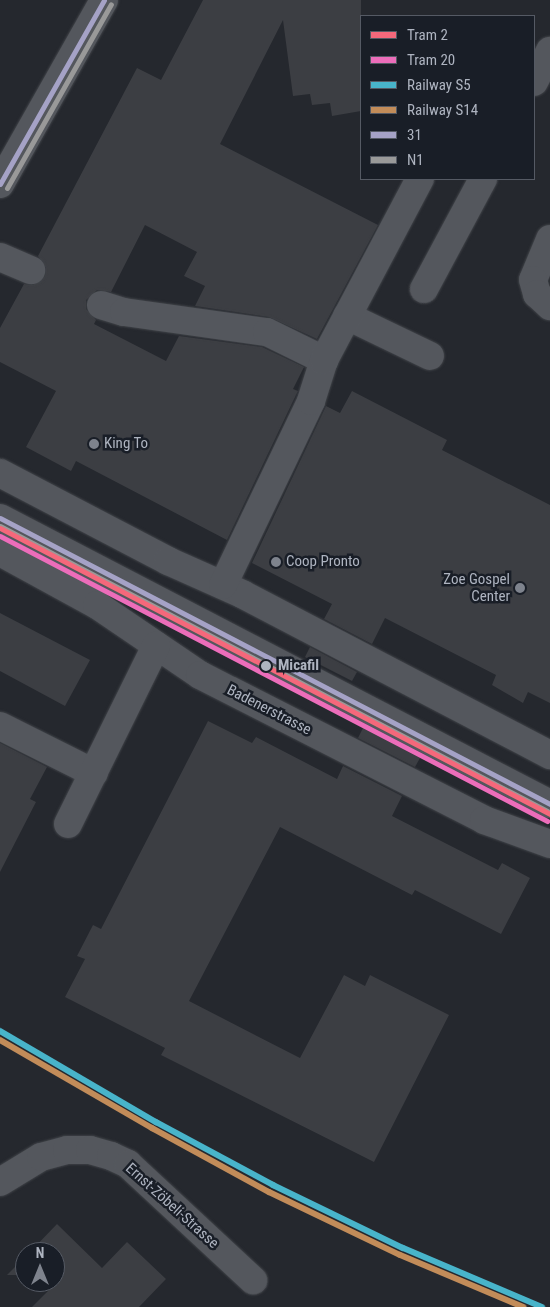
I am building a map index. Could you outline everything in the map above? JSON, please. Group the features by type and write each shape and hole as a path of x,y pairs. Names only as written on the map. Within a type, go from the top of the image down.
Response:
{"street":[{"path":"0,184 104,0"},
{"path":"535,80 550,51"},
{"path":"222,585 311,401 324,360 419,180"},
{"path":"424,289 481,180"},
{"path":"550,239 533,280 536,294 550,306"},
{"path":"0,257 31,270"},
{"path":"101,305 124,312 263,330 324,360"},
{"path":"347,316 430,356"},
{"path":"0,473 168,561 222,585 550,755"},
{"path":"0,518 550,804"},
{"name":"Badenerstrasse","path":"0,552 97,605 200,675 484,820 550,844"},
{"path":"68,824 156,646"},
{"path":"0,726 94,773"},
{"name":"Ernst-Zöbeli-Strasse","path":"0,1182 41,1157 67,1150 90,1150 111,1156 128,1164 253,1280"}],"building":[{"path":"203,0 361,0 360,111 332,116 330,103 312,105 310,94 293,96 283,20 220,144 378,225 317,339 269,317 195,306 205,286 184,276 197,252 145,225 111,292 97,290 86,300 86,309 96,320 94,324 166,361 179,336 262,347 304,367 293,389 298,391 227,540 76,461 71,471 26,447 56,391 0,362 0,328 24,284 33,285 45,276 46,268 38,256 137,68 161,80"},
{"path":"352,391 447,440 442,450 550,505 550,703 528,692 523,703 492,685 496,675 385,618 372,644 324,619 332,604 252,563 326,406 340,413"},
{"path":"0,613 90,660 65,706 0,671"},
{"path":"310,647 357,672 352,681 305,657"},
{"path":"208,721 252,743 256,737 337,779 343,766 402,796 392,816 498,870 502,863 530,878 501,934 415,890 412,895 280,827 189,1001 300,1058 344,975 365,986 370,975 449,1015 374,1162 161,1055 165,1048 65,997 85,959 77,956 93,925 101,929"},
{"path":"363,728 420,758 415,767 358,738"},
{"path":"0,743 47,767 30,799 36,802 0,872"},
{"path":"57,1224 102,1268 127,1242 166,1279 139,1307 32,1307 47,1292 65,1292 65,1242 40,1242"},
{"path":"15,1267 15,1275 7,1275"}],"tram line":[{"name":"2","path":"0,528 550,814"},
{"name":"20","path":"0,536 547,821"}],"rail line":[{"name":"S5","path":"0,1031 156,1122 273,1185 403,1248 542,1307"},
{"name":"S14","path":"0,1040 152,1128 269,1192 400,1255 523,1307"}],"transit line":[{"name":"31","path":"0,184 104,0"},
{"name":"N1","path":"7,188 111,4"},
{"name":"31","path":"0,518 550,804"},
{"name":"N1","path":"0,526 547,811"}],"place":[{"name":"King To","path":"94,444"},
{"name":"Coop Pronto","path":"276,562"},
{"name":"Zoe Gospel Center","path":"520,588"},
{"name":"Micafil","path":"266,666"}]}
